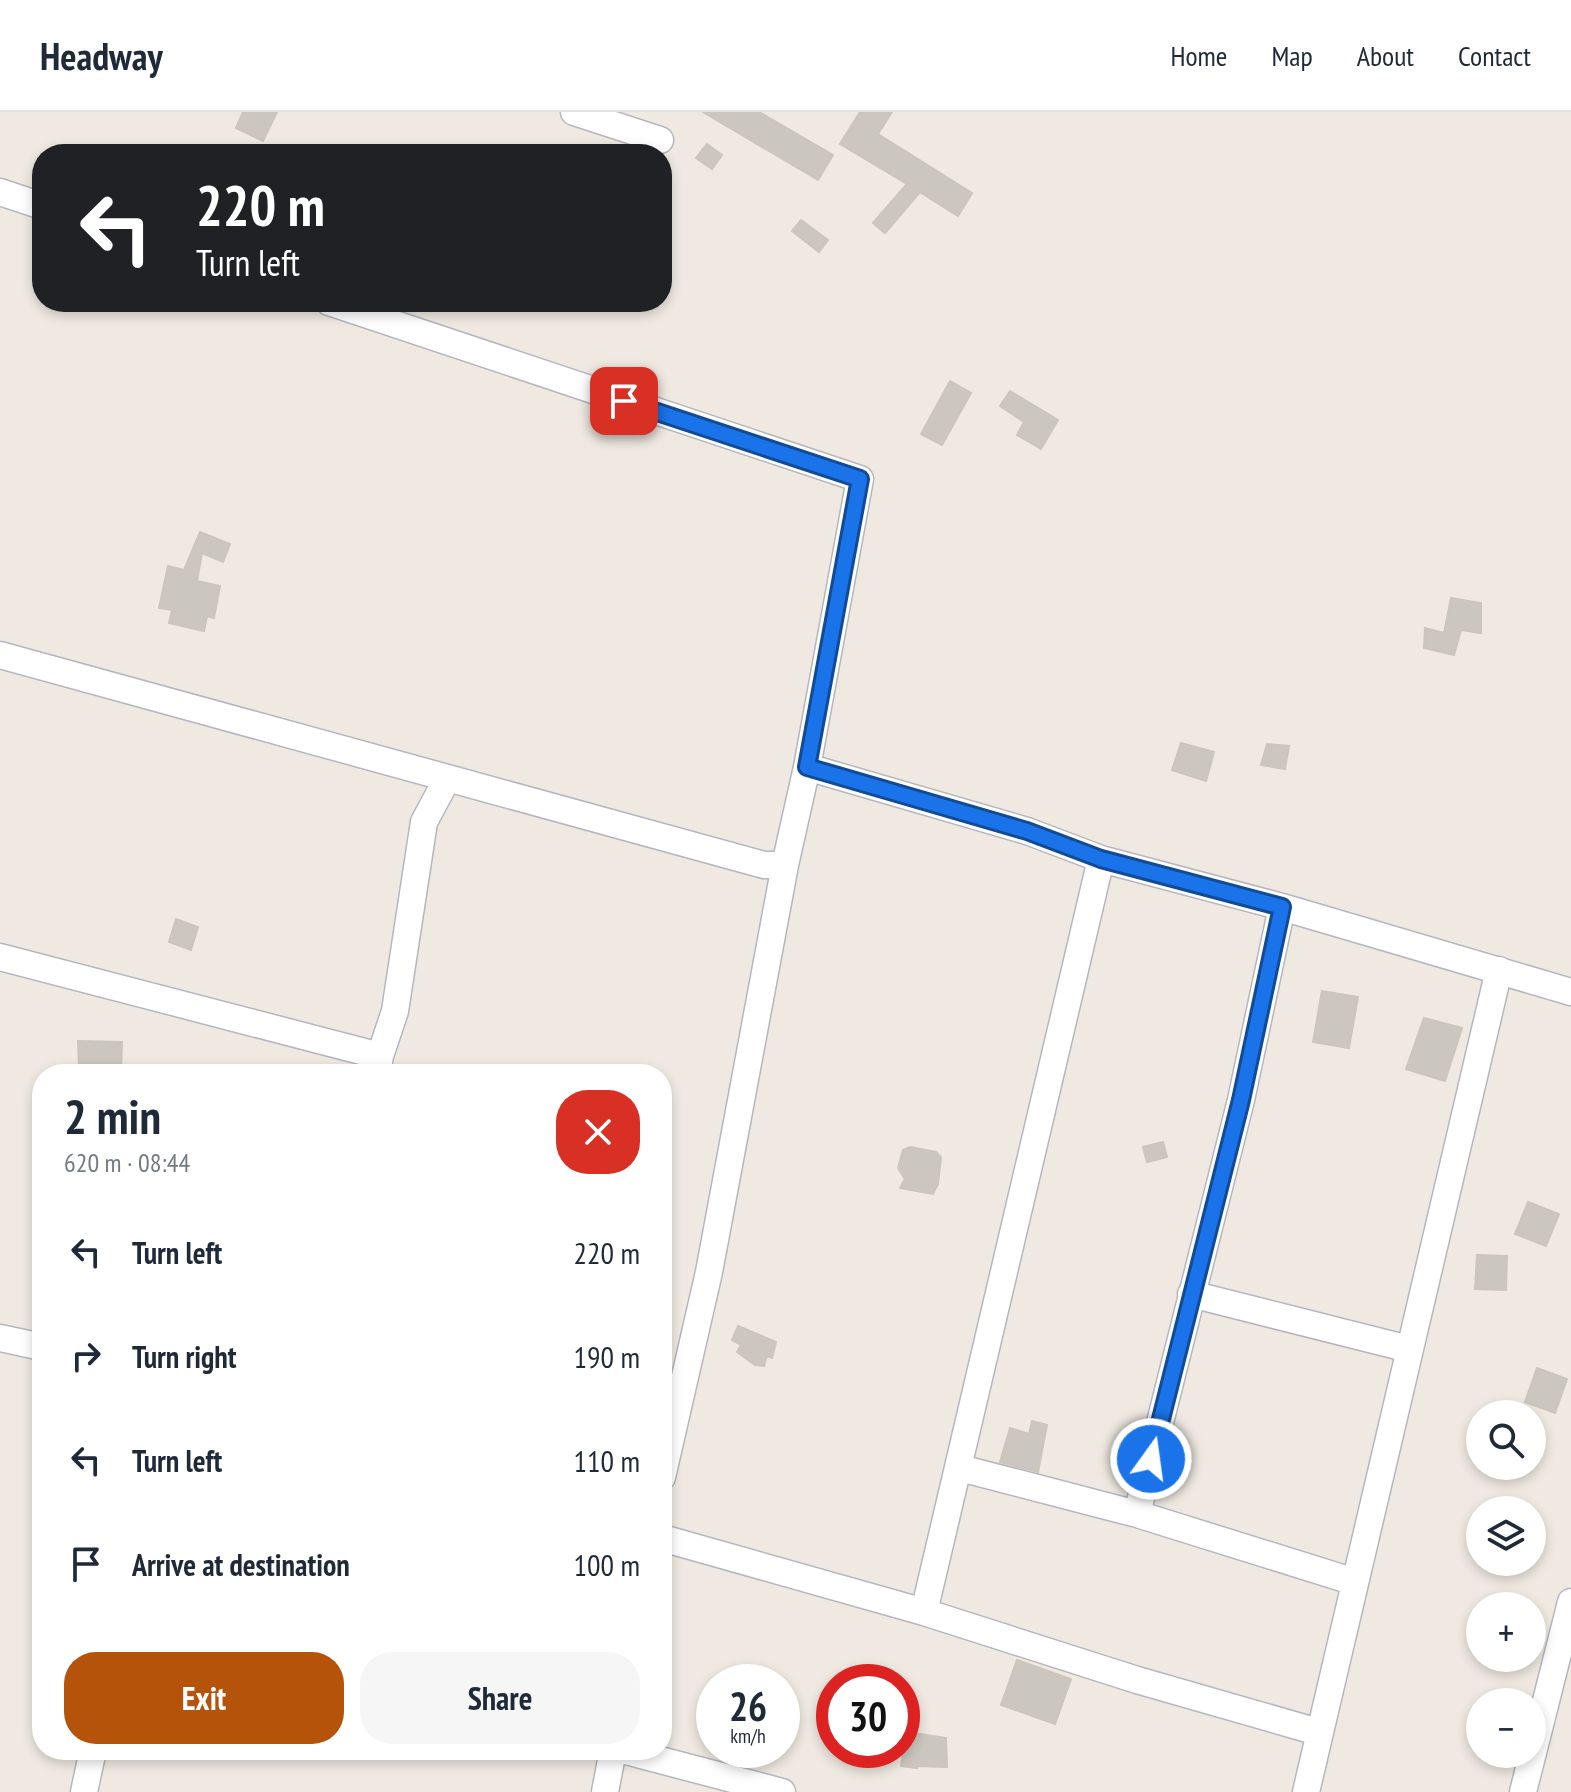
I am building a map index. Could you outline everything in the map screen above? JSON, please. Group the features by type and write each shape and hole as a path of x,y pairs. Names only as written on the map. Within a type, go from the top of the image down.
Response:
{"street":[{"path":"574,112 660,140"},
{"path":"0,192 32,203"},
{"path":"359,312 860,479 709,1272 672,1433"},
{"path":"0,655 764,865 785,865"},
{"path":"807,767 1027,831 1101,859 1282,907 1571,992"},
{"path":"378,1064 395,1011 424,822 447,779"},
{"path":"924,1612 1101,859"},
{"path":"1137,1514 1241,1100 1282,907"},
{"path":"0,957 374,1064"},
{"path":"1306,1792 1499,970"},
{"path":"1191,1294 1409,1349"},
{"path":"0,1338 32,1345"},
{"path":"960,1468 1137,1514 1355,1582"},
{"path":"672,1541 924,1612 1137,1680 1318,1732"},
{"path":"1523,1792 1571,1602"},
{"path":"84,1792 91,1760"},
{"path":"605,1792 611,1760"},
{"path":"660,1760 782,1792"}],"building":[{"path":"243,112 277,112 263,141 236,128"},
{"path":"703,112 759,112 833,155 818,180"},
{"path":"860,112 892,112 878,134 972,193 958,216 920,192 885,233 873,223 907,184 840,144"},
{"path":"707,144 722,155 712,169 696,158"},
{"path":"801,220 828,240 819,252 792,231"},
{"path":"950,381 971,393 942,445 921,434"},
{"path":"1010,391 1058,420 1041,449 1017,435 1024,422 1000,406"},
{"path":"200,532 230,544 223,562 202,553 197,581 220,586 214,618 207,616 204,631 169,623 172,610 159,608 168,566 184,570"},
{"path":"1451,598 1481,603 1481,633 1461,630 1454,655 1424,648 1425,628 1444,633"},
{"path":"1181,743 1214,752 1206,781 1172,770"},
{"path":"1267,744 1289,746 1285,769 1261,765"},
{"path":"176,919 198,927 191,950 169,942"},
{"path":"1322,991 1358,997 1349,1048 1313,1042"},
{"path":"1424,1018 1462,1028 1445,1081 1406,1069"},
{"path":"78,1041 122,1042 121,1064 79,1064"},
{"path":"1163,1142 1167,1157 1147,1162 1143,1147"},
{"path":"910,1147 936,1152 941,1157 938,1184 933,1194 900,1188 905,1179 898,1168 903,1150"},
{"path":"1528,1202 1559,1214 1546,1246 1515,1234"},
{"path":"1477,1255 1507,1256 1506,1290 1475,1289"},
{"path":"738,1326 776,1342 772,1358 767,1356 764,1366 755,1365 737,1352 741,1345 732,1340"},
{"path":"1537,1368 1567,1379 1555,1413 1546,1410 1546,1400 1526,1400"},
{"path":"1032,1421 1047,1425 1038,1472 1000,1462 1010,1428 1029,1434"},
{"path":"1017,1660 1071,1679 1055,1724 1001,1705"},
{"path":"920,1734 946,1738 947,1767 920,1766"}],"route":[{"path":"624,401 860,479 807,767 1027,831 1101,859 1282,907 1241,1100 1151,1459"}]}
